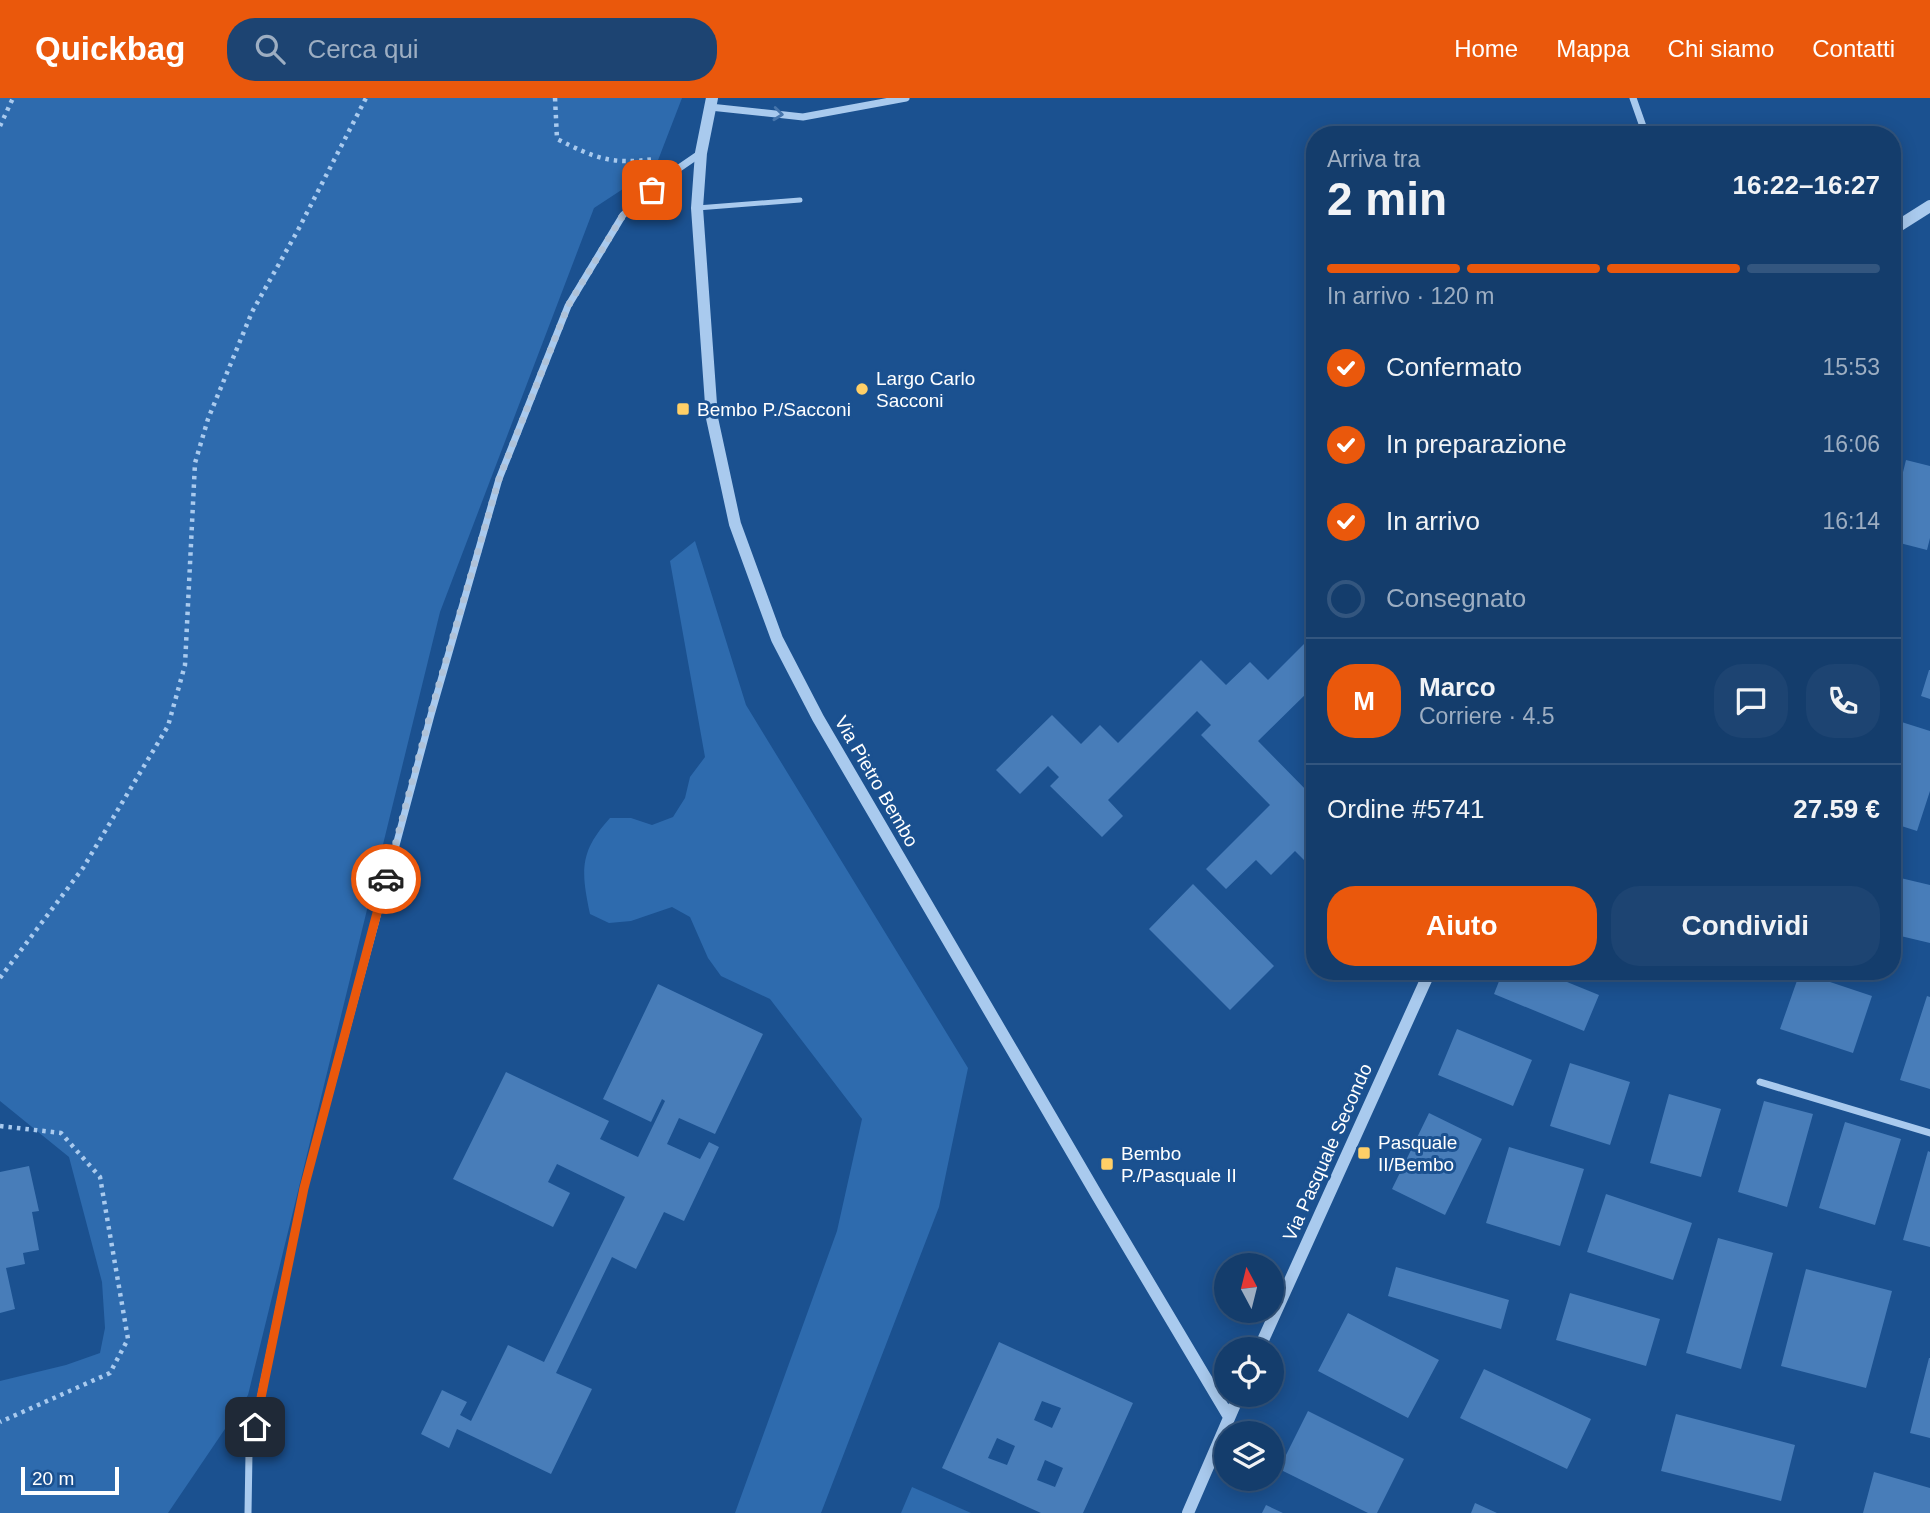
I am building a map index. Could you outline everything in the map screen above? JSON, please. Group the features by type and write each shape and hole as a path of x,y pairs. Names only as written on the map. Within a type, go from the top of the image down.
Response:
{"street":[{"path":"1633,98 1643,126"},
{"path":"711,102 803,117 904,99"},
{"name":"Via Pietro Bembo","path":"711,102 701,153 697,208 712,418 735,524 777,639 818,718 1229,1417"},
{"path":"248,1513 249,1453 304,1188 430,715 499,479 568,306 623,215 666,177 701,153"},
{"path":"1901,224 1930,205"},
{"name":"Via Pasquale Secondo","path":"1264,1337 1426,980"},
{"path":"1760,1082 1930,1133"},
{"path":"1188,1513 1234,1407"}],"lane":[{"path":"697,208 800,200"}],"path":[{"path":"0,126 13,98"},
{"path":"0,978 83,868 168,726 185,666 195,463 208,419 252,313 366,98"},
{"path":"555,98 557,139 595,158 629,162 701,153"},
{"path":"0,1126 61,1133 100,1177 128,1339 110,1373 0,1422"}],"shaded area":[{"path":"0,98 682,98 655,168 594,208 440,612 248,1395 168,1513 0,1513 0,1381 66,1365 100,1353 105,1328 102,1282 69,1157 0,1101"},
{"path":"695,541 746,705 968,1068 939,1207 821,1513 735,1513 837,1231 862,1119 770,999 721,976 708,958 690,917 672,907 631,921 609,923 590,914 585,886 588,852 610,818 631,818 652,825 673,817 685,798 690,777 705,757 670,561"},
{"path":"912,1487 971,1513 901,1513"}],"building":[{"path":"1906,460 1930,466 1930,538 1927,550 1901,543 1901,480"},
{"path":"1306,642 1306,694 1258,741 1306,790 1306,862 1295,851 1271,875 1256,860 1226,889 1206,869 1270,805 1201,735 1211,725 1197,711 1108,800 1123,816 1102,837 1050,786 1059,777 1048,766 1020,794 996,770 1052,715 1081,744 1100,725 1118,743 1201,660 1226,685 1250,662 1268,680"},
{"path":"1930,670 1930,699 1921,696"},
{"path":"1901,722 1930,731 1930,791 1917,831 1901,826"},
{"path":"1901,878 1930,885 1930,943 1901,936"},
{"path":"1193,884 1274,966 1230,1010 1149,929"},
{"path":"1499,980 1562,980 1599,995 1584,1031 1494,994"},
{"path":"1797,980 1824,980 1872,996 1853,1053 1780,1029"},
{"path":"658,984 763,1034 715,1134 679,1118 667,1144 700,1159 709,1142 719,1147 684,1221 664,1212 636,1269 612,1257 556,1373 592,1389 551,1474 457,1429 449,1448 421,1434 442,1390 467,1402 460,1415 471,1421 508,1345 544,1362 625,1197 557,1164 548,1182 570,1193 553,1227 453,1179 506,1072 609,1121 600,1139 638,1157 665,1101 662,1099 651,1122 603,1099"},
{"path":"1927,996 1930,997 1930,1089 1900,1080"},
{"path":"1457,1029 1532,1060 1513,1106 1438,1075"},
{"path":"1570,1063 1630,1082 1610,1145 1550,1126"},
{"path":"1669,1094 1721,1109 1701,1177 1650,1163"},
{"path":"1764,1101 1813,1114 1787,1207 1738,1192"},
{"path":"1429,1113 1482,1139 1445,1215 1392,1189"},
{"path":"1845,1122 1901,1139 1875,1225 1819,1208"},
{"path":"1509,1147 1584,1169 1560,1246 1486,1223"},
{"path":"1928,1151 1930,1152 1930,1247 1903,1240"},
{"path":"29,1166 39,1211 32,1212 39,1250 23,1253 25,1264 6,1268 15,1309 0,1313 0,1172"},
{"path":"1606,1194 1692,1223 1673,1280 1587,1252"},
{"path":"1718,1238 1773,1253 1741,1369 1686,1353"},
{"path":"1396,1267 1509,1300 1501,1329 1388,1296"},
{"path":"1806,1269 1892,1291 1866,1388 1781,1366"},
{"path":"1570,1293 1660,1319 1646,1366 1556,1340"},
{"path":"1348,1313 1439,1360 1408,1418 1318,1371"},
{"path":"999,1342 1133,1403 1083,1513 1041,1513 942,1468","holes":["1042,1401 1061,1408 1052,1428 1034,1420","997,1438 1015,1446 1007,1465 988,1458","1045,1460 1063,1468 1055,1487 1037,1480"]},
{"path":"1930,1358 1930,1438 1910,1433"},
{"path":"1484,1369 1591,1419 1567,1469 1460,1418"},
{"path":"1308,1411 1404,1459 1377,1513 1368,1513 1284,1471 1284,1459"},
{"path":"1676,1414 1795,1445 1781,1501 1661,1471"},
{"path":"1874,1472 1930,1488 1930,1513 1863,1513"},
{"path":"1475,1503 1497,1513 1471,1513"},
{"path":"1266,1505 1283,1513 1262,1513"}],"way so far":[{"path":"386,879 430,715 499,479 568,306 623,215 652,190"}],"place":[{"name":"Largo Carlo Sacconi","path":"862,389"},
{"name":"Bembo P./Sacconi","path":"683,409"},
{"name":"Pasquale II/Bembo","path":"1364,1153"},
{"name":"Bembo P./Pasquale II","path":"1107,1164"}],"route":[{"path":"255,1427 304,1188 386,879"}]}
